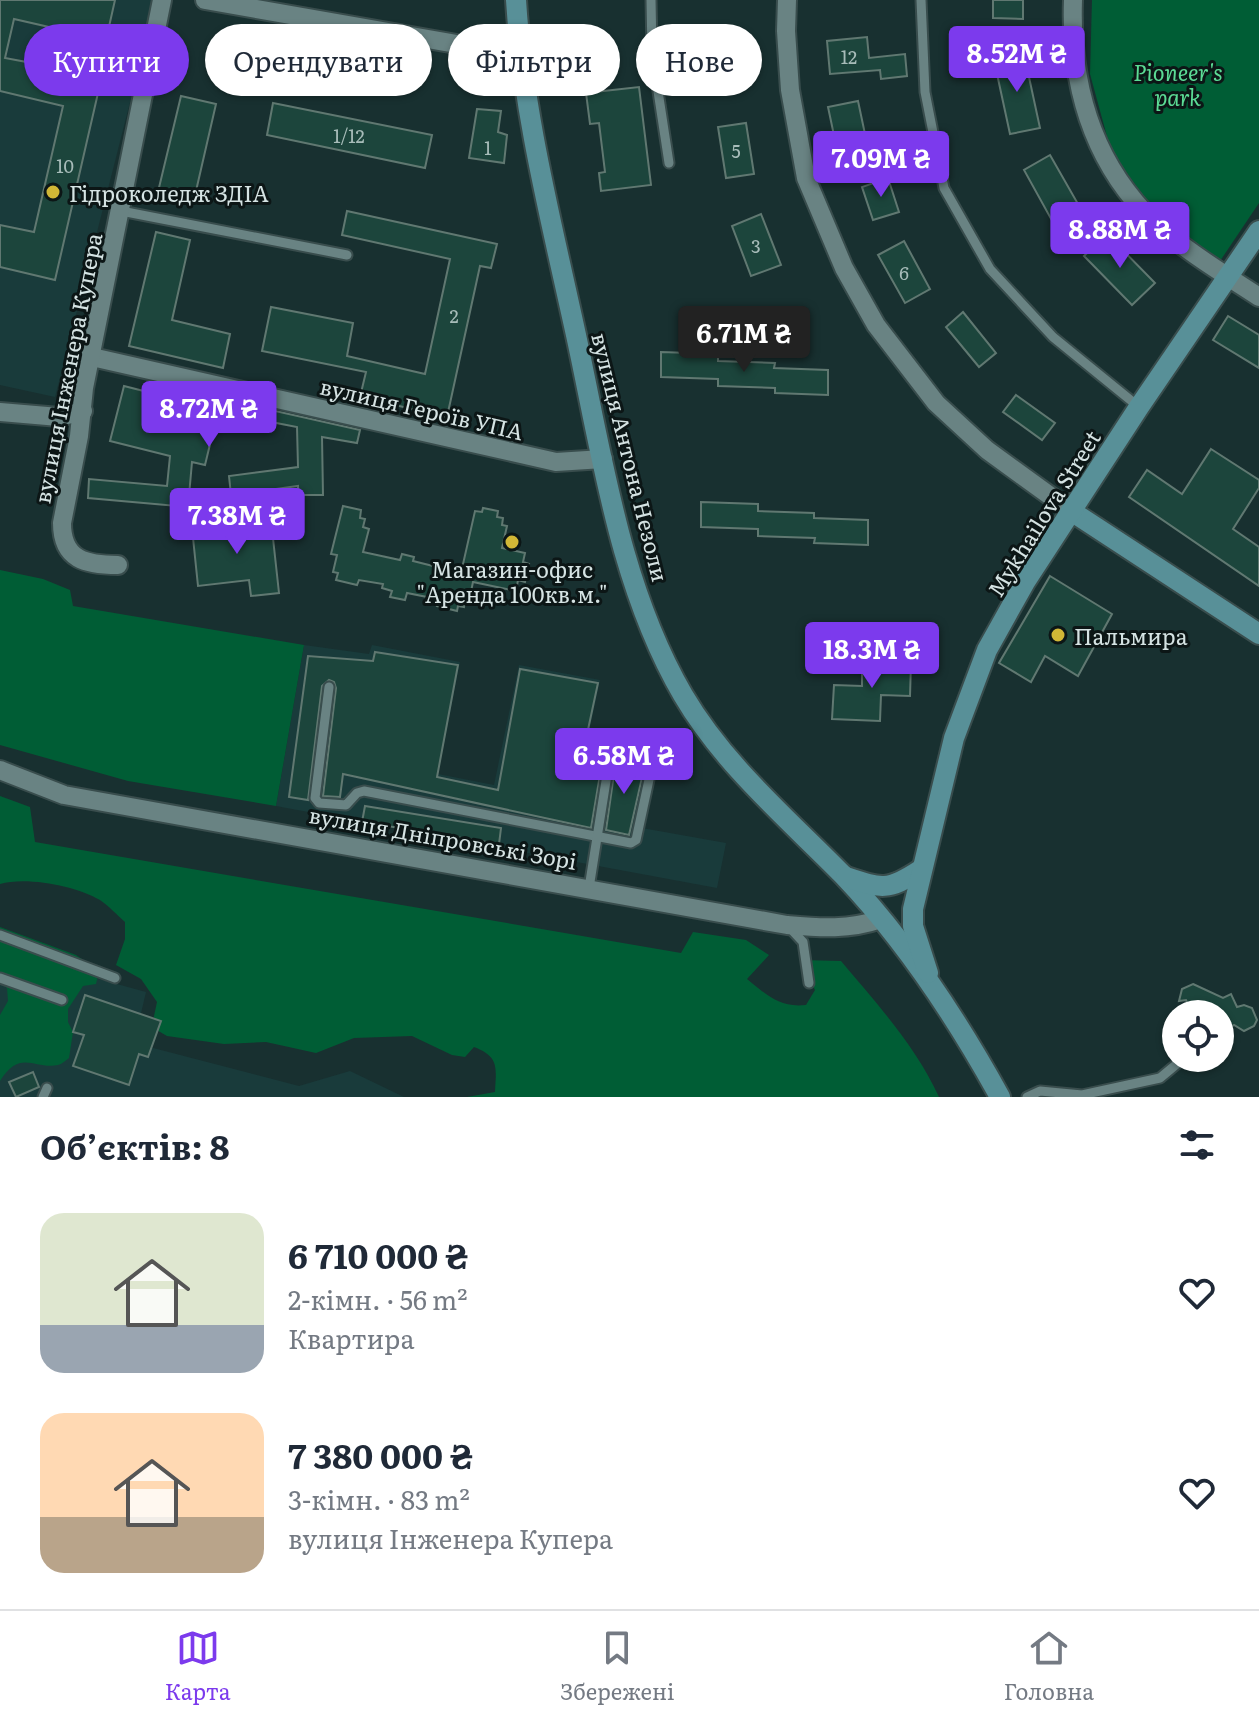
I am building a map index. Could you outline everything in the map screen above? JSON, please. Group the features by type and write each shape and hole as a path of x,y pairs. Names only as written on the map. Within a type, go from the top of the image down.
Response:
{"main road":[{"name":"вулиця Антона Незоли","path":"516,0 517,24"},
{"name":"вулиця Антона Незоли","path":"526,96 625,553 652,630 683,696 726,756 881,919 971,1044 1000,1097"},
{"name":"Mykhailova Street","path":"932,988 913,926 913,909 954,738 987,650 1025,582 1071,511 1259,231"},
{"path":"1071,511 1259,634"},
{"path":"843,876 885,888 902,882 920,870"}],"street":[{"name":"вулиця Інженера Купера","path":"118,565 94,565 76,557 62,537 62,523 83,411 84,388 162,0"},
{"path":"205,0 448,43"},
{"path":"787,0 790,90 806,178 844,268 876,325 936,403 987,450 1071,511"},
{"path":"1073,0 1075,72 1102,154 1127,191 1155,223 1259,297"},
{"name":"вулиця Героїв УПА","path":"92,357 556,462 603,459"},
{"path":"0,412 59,417 83,411"},
{"name":"вулиця Дніпровські Зорі","path":"0,770 64,795 787,925 834,929 858,927 881,919"}],"lane":[{"path":"651,0 652,52 669,163"},
{"path":"921,0 925,92 944,188 990,269 1053,337 1139,407"},
{"path":"121,211 347,255"},
{"path":"329,687 315,798 318,803 346,805 357,793 364,791 631,843 636,840 650,775"},
{"path":"589,888 609,762"},
{"path":"787,925 803,942 809,983"},
{"path":"0,935 115,978"},
{"path":"0,978 62,1000"},
{"path":"1027,1097 1040,1091 1082,1095 1160,1078 1167,1072"}],"shaded area":[{"name":"Гідроколедж ЗДIА","path":"0,0 156,0 150,24 24,24 24,96 132,96 55,397 0,385"},
{"path":"304,645 369,654 372,645 460,662 438,774 494,785 519,665 600,680 585,751 656,764 642,828 726,843 717,888 276,806"},
{"path":"0,952 146,992 134,1043 299,1086 350,1071 404,1097 0,1097"}],"green space":[{"name":"Pioneer's park","path":"1092,0 1259,0 1259,203 1218,264 1163,223 1111,151 1090,74"},
{"path":"0,570 43,579 70,590 73,606 304,645 276,806 128,781 0,745"},
{"path":"0,796 30,807 35,842 681,953 693,932 746,940 769,955 747,979 774,999 788,1004 806,1005 815,990 800,960 841,961 907,1042 939,1097 467,1097 495,1092 495,1064 488,1055 474,1047 465,1057 452,1055 412,1036 354,1038 316,1053 266,1042 224,1044 167,1036 155,1029 157,1002 141,979 116,965 125,939 125,922 110,908 90,895 65,887 23,881 0,884"},
{"path":"0,927 76,955 99,971 96,984 83,986 68,1009 68,1022 73,1032 69,1058 58,1065 28,1062 14,1065 0,1081 0,1015 8,1001 7,988 0,983"}],"building":[{"path":"0,0 115,0 110,24 36,24 14,19 5,58 24,62 24,96 97,96 55,280 0,267 0,225 34,232 63,106 0,91"},
{"path":"993,0 1023,0 1023,19 993,18"},
{"path":"867,37 869,58 905,54 907,76 881,79 880,70 830,74 827,41"},
{"path":"1024,54 1040,128 1010,134 994,60"},
{"path":"636,87 636,96 640,96 651,185 601,191 599,173 605,172 599,123 590,124 586,96 620,96 620,89"},
{"path":"181,96 216,104 193,204 157,196"},
{"path":"858,101 869,153 839,159 828,107"},
{"path":"273,103 432,135 425,168 267,135"},
{"path":"477,109 501,111 498,132 507,135 504,163 469,158"},
{"path":"746,123 754,174 726,178 718,127"},
{"path":"1050,155 1082,211 1055,226 1024,170"},
{"path":"888,178 899,212 873,220 862,187"},
{"path":"347,211 497,244 491,268 480,266 447,417 360,397 366,372 262,351 271,307 353,323 347,356 425,374 450,259 342,235"},
{"path":"761,214 781,265 751,276 732,226"},
{"path":"156,232 190,240 172,320 230,334 223,368 129,346"},
{"path":"1107,234 1155,283 1132,305 1084,256"},
{"path":"904,241 930,289 905,303 878,255"},
{"path":"963,312 996,353 979,367 946,327"},
{"path":"1228,316 1259,335 1259,368 1213,340"},
{"path":"661,352 718,354 718,361 775,363 774,368 828,370 828,395 775,393 775,388 718,386 718,379 661,377"},
{"path":"124,386 183,401 186,391 360,430 357,443 322,437 323,495 298,495 298,486 268,490 270,515 242,512 239,494 231,495 229,476 298,467 297,427 220,412 219,407 205,465 192,462 188,507 88,498 89,479 167,486 170,456 110,441"},
{"path":"1016,395 1055,423 1042,440 1003,412"},
{"path":"1211,449 1259,480 1259,488 1233,529 1259,547 1259,586 1129,497 1147,470 1182,494"},
{"path":"701,502 758,504 758,511 814,513 814,518 868,520 868,545 814,543 815,538 758,536 758,529 701,527"},
{"path":"343,506 361,510 360,518 365,519 363,527 369,529 363,552 400,560 402,554 414,557 413,561 461,573 475,511 482,512 483,508 498,511 497,517 503,518 502,525 507,526 502,548 525,553 523,562 529,564 525,582 518,580 516,591 473,582 469,601 465,600 464,607 458,606 457,611 437,606 439,600 432,598 407,593 405,600 390,597 392,591 382,588 383,584 359,580 357,585 336,580 338,573 333,572 337,555 331,554"},
{"path":"271,520 279,593 251,596 249,580 198,586 192,528"},
{"name":"Пальмира","path":"1050,576 1112,614 1078,676 1045,656 1031,682 999,663"},
{"path":"375,652 458,665 437,777 498,790 520,669 598,683 583,753 603,757 591,828 343,774 340,797 323,796 336,688 334,682 329,680 322,686 308,800 289,797 308,656 373,661"},
{"path":"862,660 911,662 910,696 881,695 880,721 832,719 834,685 862,686"},
{"path":"616,760 647,766 629,835 606,830"},
{"path":"365,806 501,828 499,844 362,822"},
{"path":"1193,984 1223,998 1231,994 1234,1000 1179,1000 1182,989"},
{"path":"85,995 161,1021 148,1057 139,1054 129,1085 73,1066 84,1035 73,1032"},
{"path":"1234,1000 1237,1007 1244,1005 1252,1008 1257,1020 1254,1026 1244,1031 1234,1025"},
{"path":"33,1072 39,1087 16,1097 9,1082"}],"place":[{"name":"Гідроколедж ЗДIА","path":"53,192"},
{"name":"Магазин-офис \"Аренда 100кв.м.\"","path":"512,542"},
{"name":"Пальмира","path":"1058,635"}]}
